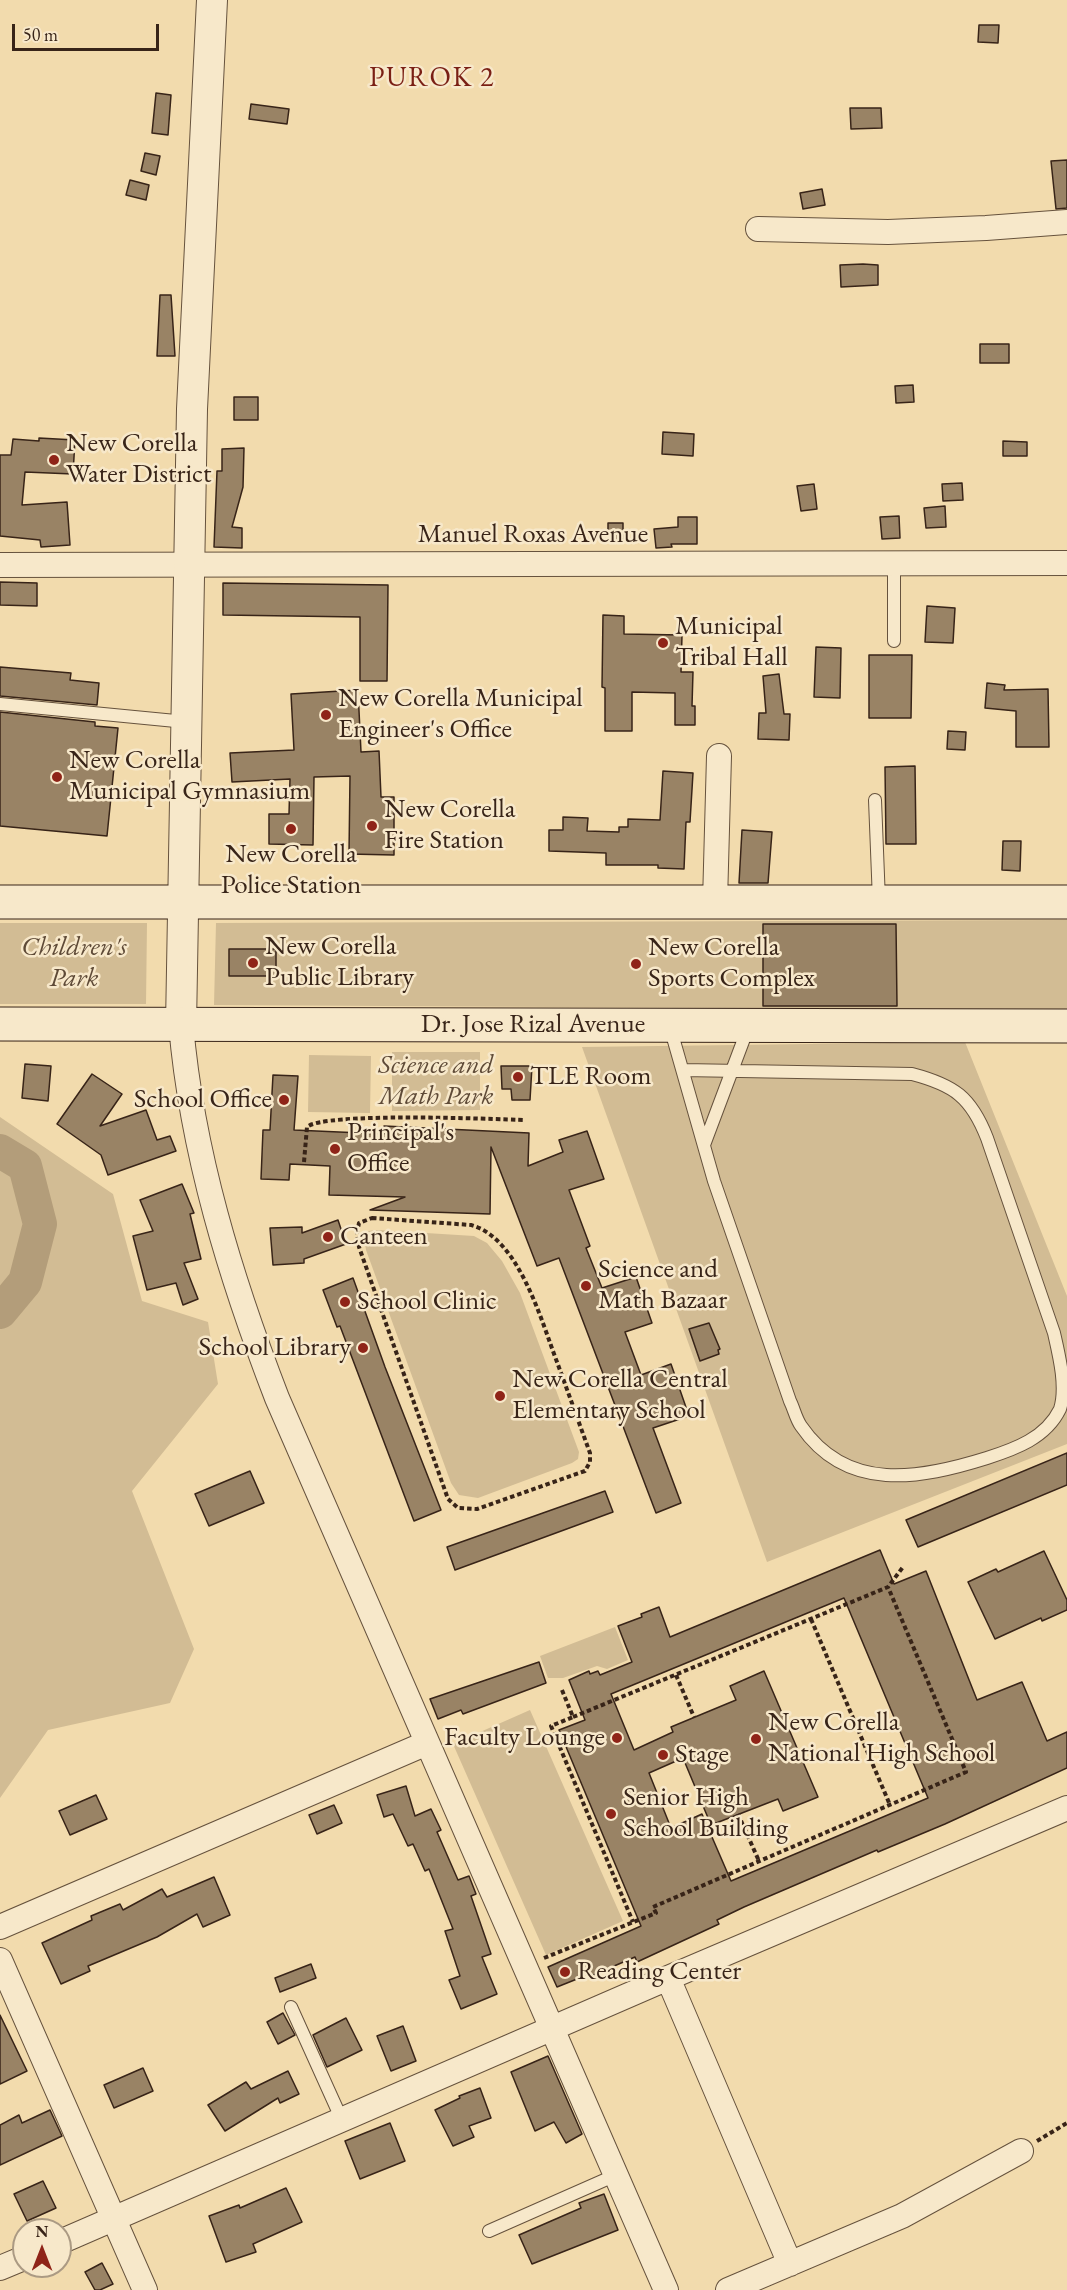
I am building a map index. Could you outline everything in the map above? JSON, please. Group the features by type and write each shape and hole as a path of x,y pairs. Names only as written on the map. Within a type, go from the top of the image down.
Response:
{"main road":[{"path":"0,902 1067,902"},
{"name":"Dr. Jose Rizal Avenue","path":"0,1024 1067,1026"}],"street":[{"path":"212,0 192,410 182,901 181,1025 184,1066 191,1108 217,1214 255,1341 304,1462 666,2290"},
{"path":"758,229 888,232 1067,222"},
{"name":"Manuel Roxas Avenue","path":"0,565 1067,564"},
{"path":"715,902 719,756"},
{"path":"0,1927 428,1743"},
{"path":"72,2237 668,1978 1067,1808"},
{"path":"0,1960 145,2290"},
{"path":"668,1978 790,2264"},
{"path":"728,2290 902,2216 1021,2151"}],"lane":[{"path":"894,564 894,641"},
{"path":"0,704 186,722"},
{"path":"875,800 879,902"},
{"path":"670,1025 682,1070 714,1181 790,1401 800,1425 818,1446 847,1466 875,1475 914,1475 953,1468 1003,1452 1034,1439 1051,1425 1061,1406 1063,1386 1054,1333 987,1137 969,1102 953,1089 932,1079 912,1074 682,1070"},
{"path":"704,1145 749,1025"},
{"path":"291,2007 342,2120"},
{"path":"489,2231 616,2175"}],"path":[{"path":"304,1162 307,1126 318,1121 375,1118 525,1120"},
{"path":"372,1218 471,1225 483,1228 499,1242 530,1290 590,1453 590,1462 585,1471 477,1509 458,1508 448,1499 359,1247 357,1233 359,1223 372,1218"},
{"path":"633,1922 551,1726 888,1587 903,1568"},
{"path":"540,1948 544,1959 656,1912 653,1907 966,1772 888,1587"},
{"path":"811,1619 890,1805"},
{"path":"676,1675 694,1717"},
{"path":"562,1690 573,1718"},
{"path":"738,1814 759,1861"},
{"path":"1021,2151 1067,2123"}],"green space":[{"name":"New Corella Sports Complex","path":"1067,920 1067,1010 214,1005 216,923"},
{"name":"Children's Park","path":"0,923 147,923 146,1004 0,1004"},
{"path":"965,1042 1067,1296 1067,1444 767,1562 582,1047"},
{"name":"Science and Math Park","path":"392,1052 480,1052 480,1110 392,1111"},
{"path":"309,1055 371,1056 370,1113 308,1112"},
{"path":"0,1117 113,1194 142,1301 208,1322 218,1384 132,1491 194,1649 170,1703 48,1730 0,1798"},
{"path":"368,1231 474,1236 487,1243 502,1261 520,1293 579,1452 578,1459 478,1498 459,1495 451,1483 366,1250 364,1237"},
{"path":"615,1627 628,1660 607,1669 597,1666 563,1678 548,1678 540,1656"},
{"path":"530,1710 623,1921 546,1955 453,1744"}],"building":[{"path":"979,25 999,25 998,43 978,42"},
{"path":"156,93 171,95 168,135 152,133"},
{"path":"251,104 289,109 287,124 249,119"},
{"path":"850,108 881,108 882,128 851,129"},
{"path":"145,153 160,156 156,175 141,171"},
{"path":"1067,160 1067,208 1056,209 1051,161"},
{"path":"130,180 149,185 146,200 126,195"},
{"path":"822,189 825,205 803,209 800,193"},
{"path":"840,265 878,265 878,285 841,287"},
{"path":"160,295 171,295 175,356 157,356"},
{"path":"980,344 1009,344 1009,363 980,363"},
{"path":"913,385 914,402 896,403 895,386"},
{"path":"234,397 258,397 258,420 234,420"},
{"path":"663,432 694,434 693,456 662,454"},
{"path":"39,438 75,440 73,474 25,472 22,505 67,502 70,545 41,547 40,540 0,536 0,455 11,455 13,439 39,441"},
{"path":"1003,441 1027,442 1027,456 1003,456"},
{"path":"244,448 243,487 232,527 242,528 242,548 214,547 217,471 222,471 222,449"},
{"path":"962,483 963,500 943,501 942,484"},
{"path":"814,484 817,509 801,511 797,486"},
{"path":"945,506 946,527 926,528 924,508"},
{"path":"899,516 900,538 882,539 880,517"},
{"path":"678,517 697,517 697,544 671,544 672,547 656,548 654,529 678,527"},
{"path":"608,523 623,523 623,541 608,541"},
{"path":"0,582 37,583 37,606 0,605"},
{"path":"223,583 388,585 387,681 360,681 360,617 223,615"},
{"path":"927,606 955,608 953,643 925,642"},
{"path":"603,615 624,616 624,634 682,635 681,672 693,672 692,706 695,706 695,725 675,725 675,693 632,692 632,731 605,731 605,688 602,687"},
{"path":"816,647 841,648 840,698 814,697"},
{"path":"869,655 912,655 911,718 869,718"},
{"path":"0,667 71,673 70,680 99,683 97,705 0,696"},
{"path":"779,674 784,714 790,714 789,740 758,739 759,713 766,713 763,676"},
{"path":"987,683 1005,685 1004,690 1048,689 1049,747 1016,747 1016,711 985,708"},
{"path":"358,690 361,752 379,751 381,797 394,797 394,855 349,854 350,776 314,777 313,845 269,844 269,814 289,814 290,779 232,782 230,753 294,750 291,694"},
{"name":"New Corella Municipal Gymnasium","path":"0,712 95,722 95,726 118,728 107,836 0,826"},
{"path":"948,731 966,732 965,750 947,749"},
{"path":"915,766 916,844 886,844 885,767"},
{"path":"663,771 693,773 690,822 686,822 684,869 658,868 658,865 606,865 606,853 549,851 549,830 563,830 563,817 588,818 587,831 619,832 619,827 628,827 628,819 660,820"},
{"path":"742,830 772,832 768,883 739,883"},
{"path":"1003,841 1021,841 1020,871 1002,870"},
{"path":"763,924 896,924 897,1006 763,1006"},
{"name":"New Corella Public Library","path":"229,949 276,949 276,976 229,976"},
{"path":"25,1064 51,1066 48,1101 22,1098"},
{"name":"TLE Room","path":"501,1066 532,1066 530,1100 512,1100 511,1089 502,1089"},
{"path":"92,1074 122,1094 100,1126 146,1110 157,1140 170,1136 176,1151 108,1175 101,1155 57,1124"},
{"path":"273,1075 298,1076 294,1130 384,1134 384,1126 529,1133 528,1166 563,1152 559,1140 587,1131 604,1179 569,1190 590,1246 586,1248 602,1288 636,1277 652,1323 625,1332 641,1375 671,1364 689,1416 653,1428 681,1503 656,1513 559,1258 537,1266 491,1147 490,1214 370,1210 405,1197 329,1195 330,1166 290,1164 289,1180 261,1179 263,1130 270,1130"},
{"path":"182,1184 194,1213 190,1214 201,1259 184,1263 198,1299 183,1305 176,1283 147,1290 133,1236 153,1231 140,1200"},
{"path":"338,1220 346,1244 304,1259 304,1263 273,1265 270,1228 302,1227 302,1233"},
{"path":"353,1278 441,1510 414,1521 340,1326 337,1327 323,1290"},
{"path":"709,1323 720,1349 719,1354 700,1361 689,1329"},
{"path":"1067,1453 1067,1485 918,1547 906,1520"},
{"path":"250,1471 264,1503 209,1526 195,1494"},
{"path":"605,1491 613,1512 455,1570 447,1547"},
{"path":"880,1550 894,1584 926,1571 977,1700 1022,1682 1047,1741 1067,1732 1067,1768 945,1824 878,1852 877,1850 744,1907 717,1920 719,1924 637,1962 635,1957 584,1979 582,1977 557,1987 548,1967 641,1926 559,1730 585,1720 569,1680 589,1671 590,1674 598,1671 600,1675 632,1662 618,1626 642,1617 641,1614 659,1607 670,1637","holes":["844,1598 928,1798 731,1881 702,1814 671,1828 649,1773 683,1758 711,1825 778,1799 783,1811 818,1797 764,1671 730,1686 736,1700 671,1727 673,1732 634,1750 611,1694"]},
{"path":"1044,1551 1067,1600 1067,1610 1042,1621 1041,1618 995,1639 968,1582 996,1569 998,1572"},
{"path":"539,1662 546,1683 463,1714 461,1710 438,1719 430,1699"},
{"path":"406,1786 415,1816 431,1809 441,1830 437,1832 458,1880 469,1876 476,1894 471,1896 491,1954 482,1957 497,1994 461,2009 449,1980 460,1976 445,1931 453,1929 429,1869 425,1871 413,1844 408,1846 393,1814 384,1817 377,1795"},
{"path":"96,1795 107,1819 70,1835 59,1811"},
{"path":"334,1805 342,1823 317,1834 309,1815"},
{"path":"214,1877 230,1915 203,1927 197,1914 157,1937 88,1966 90,1971 61,1984 42,1943 92,1920 91,1916 120,1904 123,1910 162,1889 167,1897"},
{"path":"311,1964 316,1978 280,1992 275,1978"},
{"path":"283,2013 295,2035 278,2044 267,2022"},
{"path":"0,2015 27,2071 0,2084"},
{"path":"346,2018 362,2050 327,2067 313,2035"},
{"path":"403,2026 416,2061 391,2071 377,2036"},
{"path":"548,2056 582,2134 566,2143 554,2122 535,2131 511,2072"},
{"path":"143,2068 153,2091 114,2108 104,2085"},
{"path":"288,2071 299,2094 280,2103 278,2098 225,2131 208,2105 246,2082 251,2089"},
{"path":"480,2088 491,2118 469,2126 474,2137 453,2146 435,2110 460,2098 459,2096"},
{"path":"50,2110 62,2136 0,2165 0,2125 19,2115 22,2123"},
{"path":"390,2123 405,2161 360,2179 345,2141"},
{"path":"43,2181 56,2208 34,2218 26,2218 14,2194"},
{"path":"286,2188 302,2222 253,2244 256,2252 226,2262 209,2216 239,2205 240,2208"},
{"path":"604,2194 618,2230 532,2264 519,2235 581,2208 579,2203"},
{"path":"102,2263 113,2284 95,2290 85,2272"}],"waterway":[{"path":"0,1151 25,1166 40,1224 25,1282 0,1312"}],"place":[{"name":"New Corella Water District","path":"54,460"},
{"name":"Municipal Tribal Hall","path":"663,643"},
{"name":"New Corella Municipal Engineer's Office","path":"326,715"},
{"name":"New Corella Municipal Gymnasium","path":"57,777"},
{"name":"New Corella Fire Station","path":"372,826"},
{"name":"New Corella Police Station","path":"291,829"},
{"name":"New Corella Public Library","path":"253,963"},
{"name":"New Corella Sports Complex","path":"636,964"},
{"name":"TLE Room","path":"518,1077"},
{"name":"School Office","path":"284,1100"},
{"name":"Principal's Office","path":"335,1149"},
{"name":"Canteen","path":"328,1237"},
{"name":"Science and Math Bazaar","path":"586,1286"},
{"name":"School Clinic","path":"345,1302"},
{"name":"School Library","path":"363,1348"},
{"name":"New Corella Central Elementary School","path":"500,1396"},
{"name":"Faculty Lounge","path":"617,1738"},
{"name":"New Corella National High School","path":"756,1739"},
{"name":"Stage","path":"663,1755"},
{"name":"Senior High School Building","path":"611,1814"},
{"name":"Reading Center","path":"565,1972"}],"district":[{"name":"PUROK 2","path":"432,78"}]}
